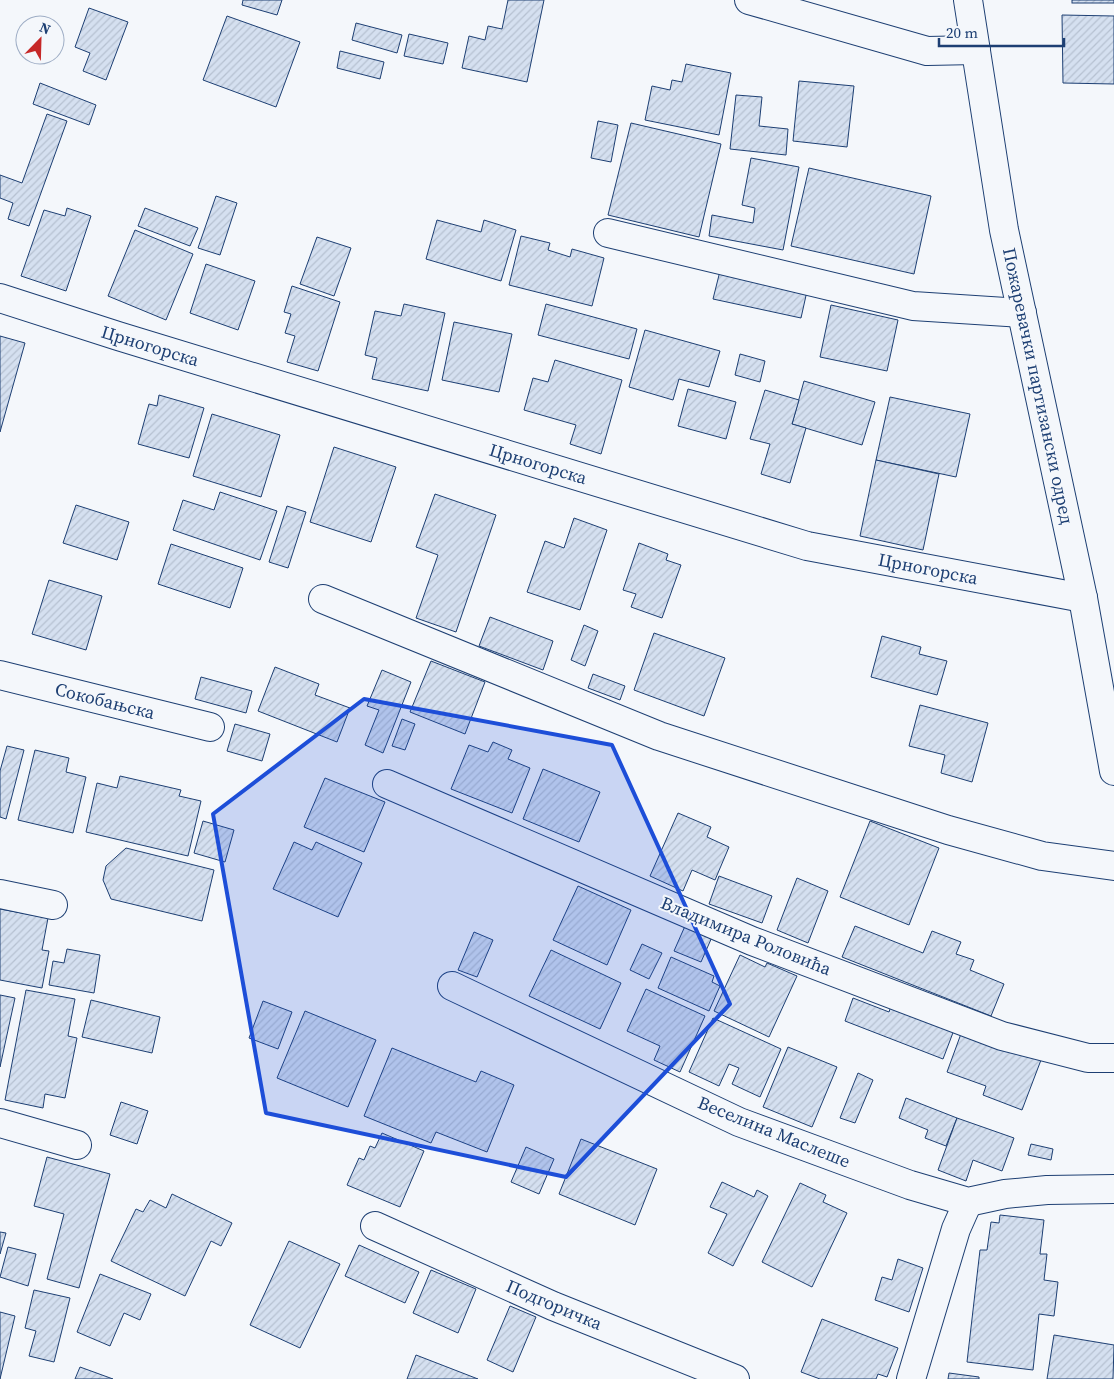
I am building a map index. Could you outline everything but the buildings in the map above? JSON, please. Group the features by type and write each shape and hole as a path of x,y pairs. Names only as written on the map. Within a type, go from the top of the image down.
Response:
{"street":[{"path":"749,0 927,51 976,50"},
{"name":"Пожаревачки партизански одред","path":"968,0 1004,230 1083,598 1114,772"},
{"path":"608,234 913,306 1022,313"},
{"name":"Црногорска","path":"0,298 118,336 807,546 1083,598"},
{"path":"323,599 659,736 948,830 1042,856 1114,866"},
{"name":"Сокобањска","path":"0,675 210,727"},
{"name":"Владимира Роловића","path":"386,784 752,941 1002,1036 1088,1058 1114,1058"},
{"path":"0,894 52,905"},
{"name":"Веселина Маслеше","path":"452,986 739,1122 910,1185 968,1202 1005,1194 1047,1190 1114,1189"},
{"path":"0,1123 77,1144"},
{"path":"911,1379 956,1229 968,1202"},
{"name":"Подгоричка","path":"375,1226 553,1306 735,1379"}],"highlighted area":[{"path":"364,699 612,745 730,1004 566,1177 266,1113 213,814"}]}
